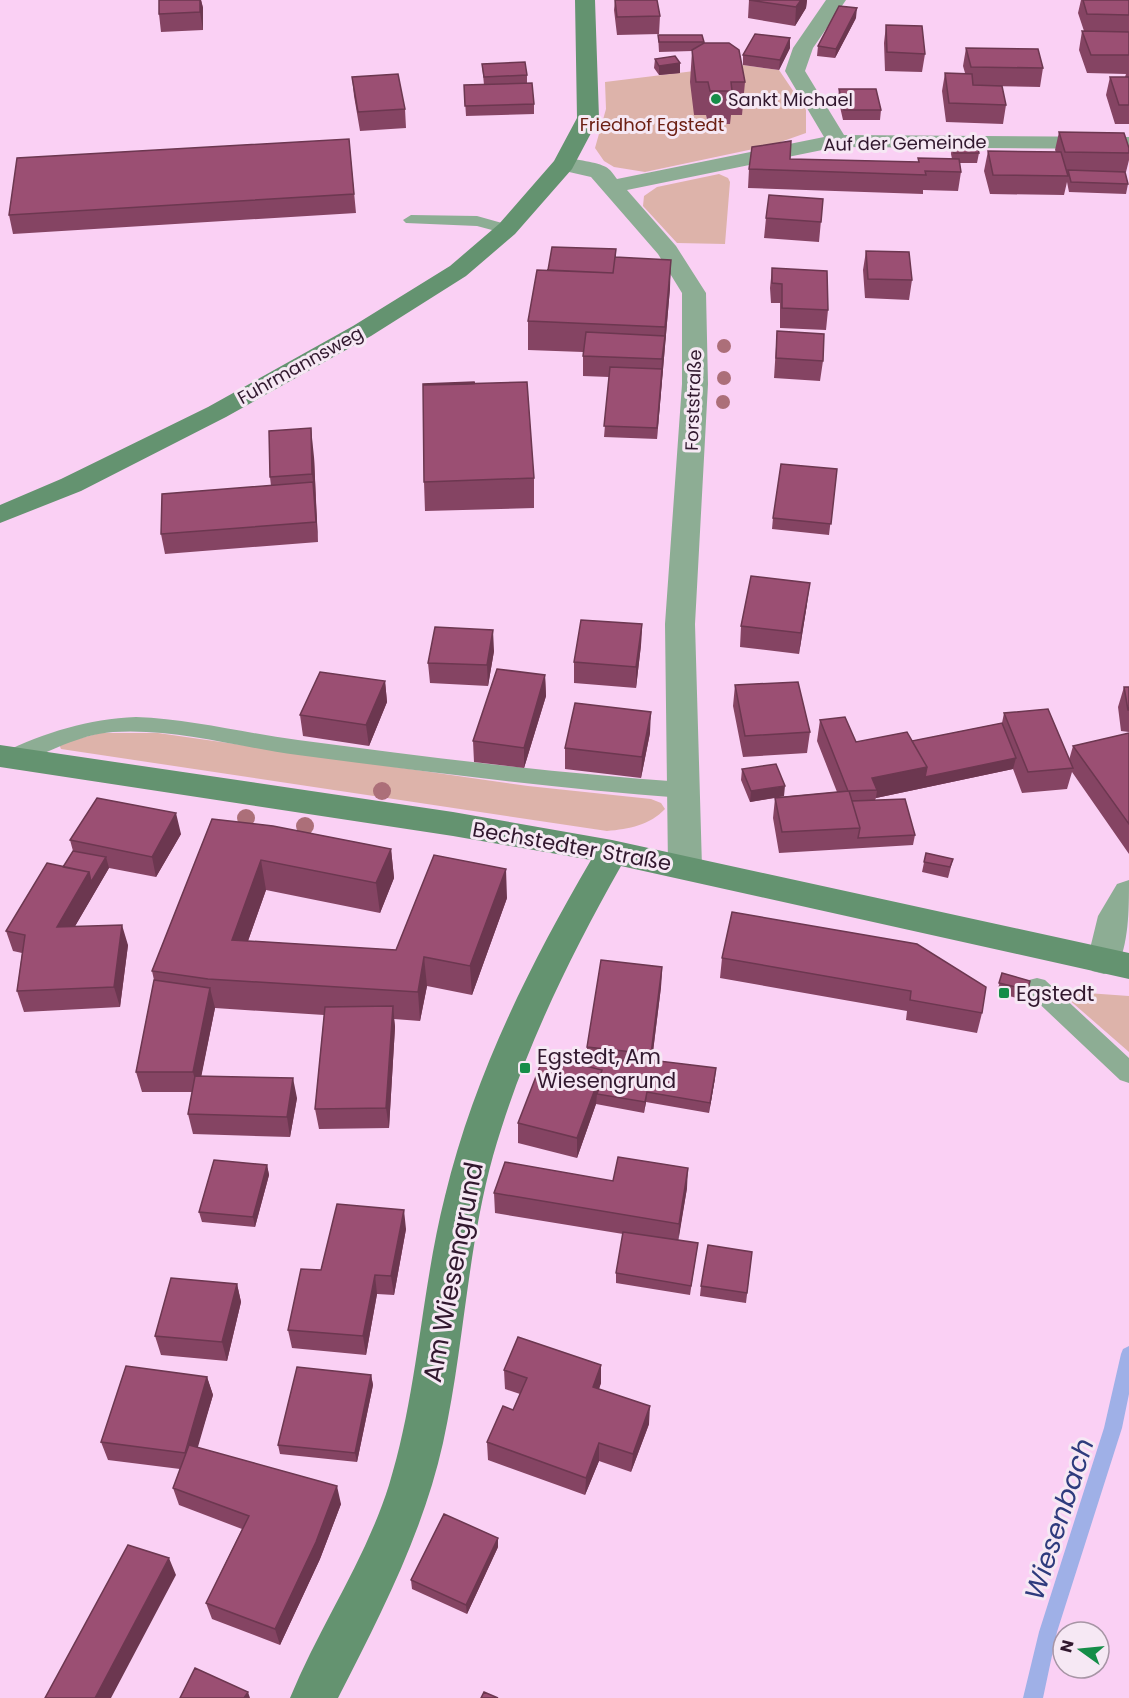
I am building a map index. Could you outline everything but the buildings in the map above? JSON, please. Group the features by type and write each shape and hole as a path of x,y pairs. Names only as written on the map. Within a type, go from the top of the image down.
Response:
{"street":[{"path":"564,164 588,118 585,0"},
{"path":"836,0 803,48 795,70 837,141"},
{"name":"Auf der Gemeinde","path":"613,186 837,141 1129,143"},
{"name":"Forststraße","path":"564,164 599,172 668,251 694,293 695,384 680,624 685,867"},
{"name":"Fuhrmannsweg","path":"0,514 71,486 207,417 362,331 458,271 507,229 564,164"},
{"name":"Bechstedter Straße","path":"5,757 442,823 612,852 1117,964"},
{"name":"Am Wiesengrund","path":"313,1698 393,1538 412,1482 473,1160 496,1085 554,956 612,852"},
{"path":"1117,964 1115,916 1129,893"}],"lane":[{"path":"411,220 477,221 507,229"},
{"name":"Bechstedter Straße","path":"5,757 78,730 113,725 156,724 294,747 573,782 683,790"},
{"path":"1037,987 1129,1073"}],"green space":[{"name":"Friedhof Egstedt","path":"743,65 779,70 806,110 806,133 772,145 645,172 614,167 604,161 595,148 606,109 605,82","holes":["737,82 729,115 730,124 708,124 706,115"]},
{"path":"719,174 728,178 730,182 725,244 677,243 643,206 644,196 657,187"},
{"path":"100,733 158,733 528,786 651,799 661,803 665,809 653,819 639,825 607,831 61,749 59,744"},
{"path":"1059,991 1129,996 1129,1052"}],"waterway":[{"name":"Wiesenbach","path":"1033,1698 1048,1632 1113,1428 1129,1354"}],"place":[{"name":"Sankt Michael","path":"716,99"},
{"name":"Egstedt","path":"1004,993"},
{"name":"Egstedt, Am Wiesengrund","path":"525,1068"}]}
